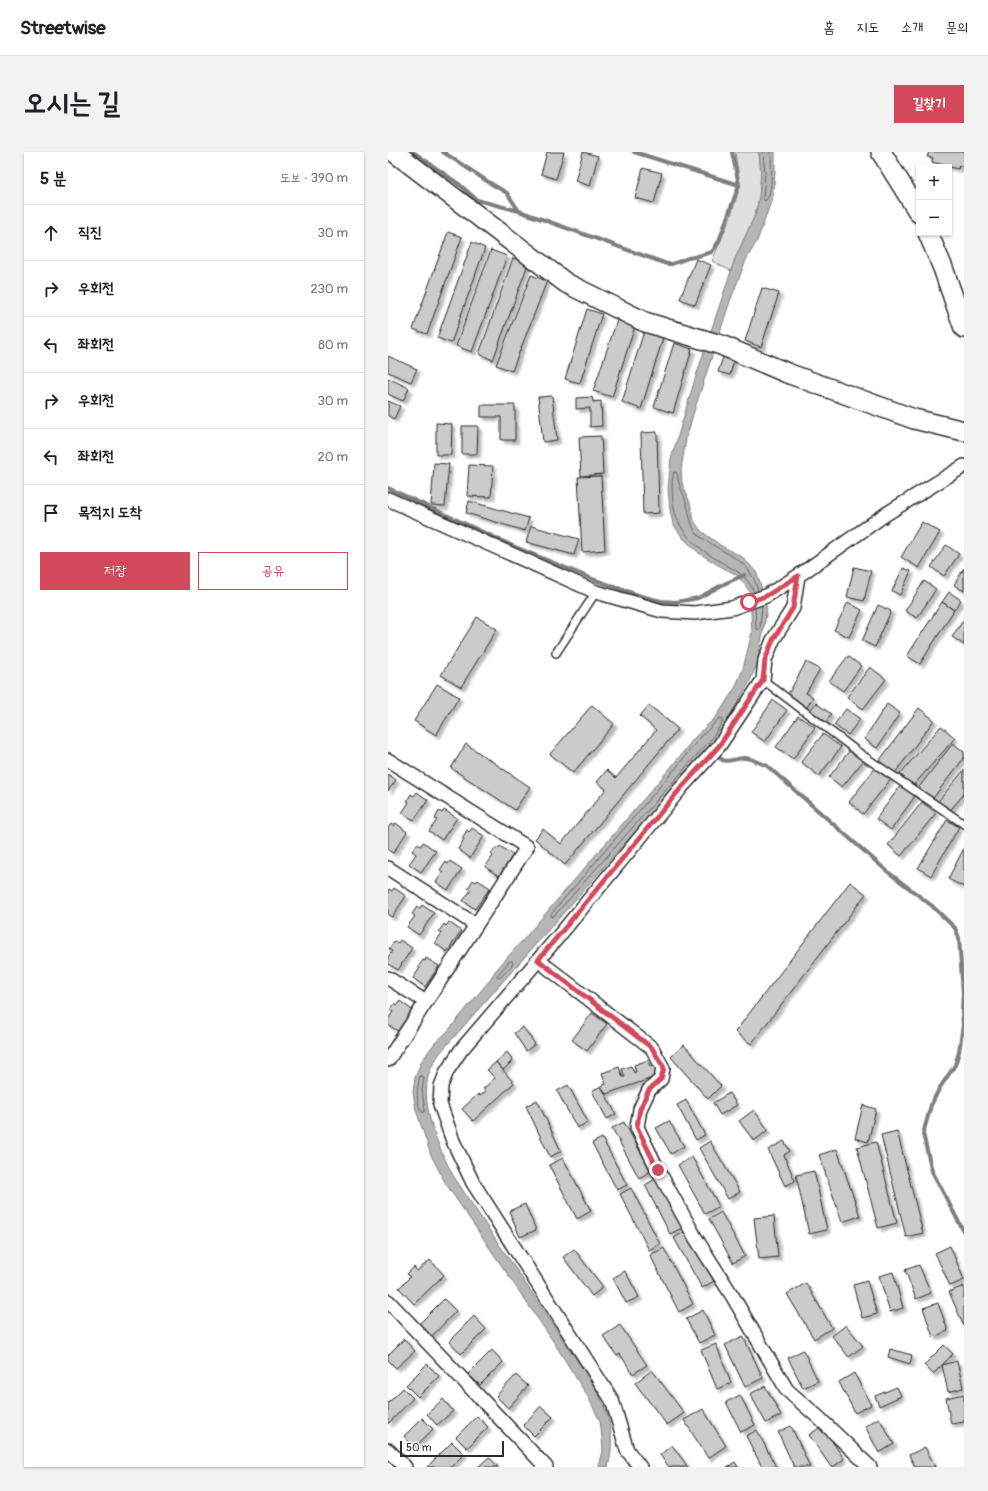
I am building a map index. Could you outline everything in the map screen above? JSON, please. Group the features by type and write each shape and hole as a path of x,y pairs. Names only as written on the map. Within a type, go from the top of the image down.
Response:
{"street":[{"path":"394,152 566,283 645,322 721,345 787,373 914,419 964,431"},
{"path":"882,152 916,208"},
{"path":"929,236 943,268 964,328"},
{"path":"388,499 596,592 662,611 695,613 732,608 766,596 798,576 886,514 964,466"},
{"path":"640,1467 627,1450 612,1400 473,1183 453,1141 440,1104 441,1086 447,1071 461,1050 676,794 719,746 763,680 765,660 773,640 793,608 798,576"},
{"path":"388,760 526,847 388,1060"},
{"path":"388,868 476,925"},
{"path":"538,960 652,1048 664,1068 661,1079 649,1090 640,1109 637,1127 658,1170 695,1237 733,1297 787,1390 818,1417 870,1467"},
{"path":"388,978 426,1002"},
{"path":"388,1301 546,1467"},
{"path":"388,1450 405,1467"}],"lane":[{"path":"556,653 596,592"},
{"path":"763,680 862,755 964,824"}],"shaded area":[{"path":"735,152 759,152 761,173 759,198 755,215 731,271 712,261 731,216 740,185"}],"water":[{"path":"759,152 775,152 773,196 757,241 746,260 730,301 694,411 686,439 681,469 682,483 690,503 694,521 701,531 720,545 742,557 756,572 767,609 757,664 750,681 716,740 439,1054 430,1070 427,1086 427,1099 432,1126 442,1153 454,1177 588,1376 599,1395 607,1413 610,1426 611,1447 608,1467 599,1467 603,1451 600,1421 588,1397 553,1341 446,1184 431,1155 416,1110 413,1092 415,1078 421,1062 434,1044 448,1031 489,981 496,970 672,766 695,737 717,716 735,688 743,669 752,632 750,592 737,575 699,553 683,538 673,524 668,489 671,459 696,376 735,259 755,215 759,198 761,173"}],"building":[{"path":"547,152 564,152 556,179 541,174"},
{"path":"583,152 598,156 590,186 575,181"},
{"path":"929,152 964,152 964,167 959,165 958,169 952,167 952,164 939,164 932,162 933,158 927,157"},
{"path":"643,168 662,173 654,203 635,198"},
{"path":"448,232 462,237 427,334 413,329"},
{"path":"472,242 485,248 451,343 437,338"},
{"path":"491,250 507,256 472,352 456,346"},
{"path":"513,258 528,264 493,360 479,354"},
{"path":"696,259 711,265 695,305 680,299"},
{"path":"531,275 547,281 512,371 496,365"},
{"path":"762,288 779,293 761,347 745,341"},
{"path":"587,309 602,314 580,383 565,379"},
{"path":"617,320 635,326 612,397 593,391"},
{"path":"644,331 663,338 641,409 622,402"},
{"path":"674,343 692,349 673,413 654,407"},
{"path":"388,356 417,369 411,382 388,372"},
{"path":"723,357 734,360 730,375 718,372"},
{"path":"388,378 409,388 403,401 388,394"},
{"path":"552,396 557,440 543,442 538,397"},
{"path":"592,397 593,402 601,401 602,426 590,427 590,408 576,409 576,398"},
{"path":"388,401 400,406 394,419 388,416"},
{"path":"481,405 515,405 515,440 501,440 501,417 481,417"},
{"path":"436,423 452,424 451,455 436,455"},
{"path":"462,426 478,426 477,454 462,454"},
{"path":"657,432 659,513 643,514 641,433"},
{"path":"601,436 603,474 581,476 579,437"},
{"path":"434,463 449,464 445,506 431,505"},
{"path":"469,465 493,466 491,497 467,496"},
{"path":"601,476 605,550 582,552 578,477"},
{"path":"469,501 529,518 525,531 466,513"},
{"path":"922,522 940,532 919,568 901,557"},
{"path":"531,526 579,539 574,555 526,542"},
{"path":"946,545 959,554 944,576 931,567"},
{"path":"854,567 871,571 864,601 847,597"},
{"path":"903,568 911,571 900,595 892,591"},
{"path":"964,568 964,591 954,585"},
{"path":"924,581 936,589 917,618 905,611"},
{"path":"949,592 961,600 954,610 942,602"},
{"path":"848,602 862,610 849,637 834,630"},
{"path":"942,602 954,610 920,664 907,656"},
{"path":"878,605 891,611 875,647 862,641"},
{"path":"477,617 497,629 461,687 441,675"},
{"path":"964,619 964,645 952,637"},
{"path":"848,656 861,666 843,691 829,681"},
{"path":"806,662 820,669 806,693 813,697 806,709 786,698"},
{"path":"870,667 886,679 863,709 847,697"},
{"path":"437,684 459,697 436,735 414,721"},
{"path":"773,700 787,710 765,742 751,732"},
{"path":"816,703 831,714 825,723 809,712"},
{"path":"887,704 900,713 877,748 864,739"},
{"path":"592,705 614,724 573,773 550,754"},
{"path":"649,705 678,729 565,865 535,839 543,829 561,844 606,789 597,782 607,770 616,778 656,730 640,716"},
{"path":"919,708 934,720 895,773 879,761"},
{"path":"846,709 860,719 848,735 834,725"},
{"path":"798,716 815,727 793,759 776,747"},
{"path":"941,726 955,738 913,786 900,774"},
{"path":"823,734 841,747 819,776 801,762"},
{"path":"953,743 964,752 964,758 930,802 916,791"},
{"path":"466,744 530,787 515,810 451,768"},
{"path":"850,750 863,761 842,787 829,777"},
{"path":"876,767 891,779 863,814 849,802"},
{"path":"964,770 964,794 946,815 935,805"},
{"path":"388,774 396,780 388,791"},
{"path":"901,785 915,796 891,830 876,819"},
{"path":"417,792 428,800 414,820 402,813 409,802 407,801 411,794 414,796"},
{"path":"922,802 936,813 901,856 888,845"},
{"path":"444,810 457,818 442,840 429,831 437,820 435,819 439,811 442,813"},
{"path":"947,820 959,827 931,876 918,868"},
{"path":"396,823 407,832 393,853 388,850 388,828 391,824 394,826"},
{"path":"472,828 484,836 470,858 458,849 467,830 469,832"},
{"path":"423,842 436,851 421,872 409,864 416,854 412,851 417,844 421,846"},
{"path":"500,846 513,855 499,876 485,867 493,856 491,854 495,848 497,849"},
{"path":"964,848 964,887 948,879"},
{"path":"450,861 462,869 448,890 436,882 443,872 440,870 445,862 448,864"},
{"path":"473,880 476,882 478,880 490,888 475,909 463,901 471,890 468,888"},
{"path":"850,882 866,894 751,1044 735,1032"},
{"path":"394,888 406,896 392,917 388,915 388,891 389,889 392,891"},
{"path":"422,905 434,913 419,935 407,927 415,916 412,914 417,907 420,909"},
{"path":"449,922 461,931 447,952 435,943 442,933 439,931 444,924 446,926"},
{"path":"400,940 412,948 398,970 388,964 388,957 392,951 389,949 394,941 398,943"},
{"path":"426,958 439,966 425,987 413,978 420,968 418,967 423,960 425,961"},
{"path":"400,1001 412,1010 398,1031 388,1025 388,1019 393,1012 390,1010 395,1003 397,1005"},
{"path":"592,1013 607,1024 587,1051 572,1040"},
{"path":"523,1027 535,1044 526,1051 514,1033"},
{"path":"684,1045 721,1086 708,1099 671,1057"},
{"path":"507,1052 513,1060 503,1070 496,1062"},
{"path":"648,1060 650,1067 655,1066 658,1076 606,1094 601,1086 606,1084 602,1073 619,1067 623,1077 625,1077 622,1069 631,1066 634,1073 636,1072 634,1065"},
{"path":"496,1062 514,1083 473,1121 462,1109 478,1094 480,1096 486,1091 483,1089 495,1078 487,1070"},
{"path":"568,1085 588,1122 577,1128 557,1091"},
{"path":"601,1086 616,1114 607,1119 592,1091"},
{"path":"729,1093 737,1105 720,1115 713,1103"},
{"path":"537,1100 561,1151 550,1157 526,1106"},
{"path":"686,1100 705,1135 696,1140 677,1105"},
{"path":"863,1105 876,1109 868,1142 855,1138"},
{"path":"754,1110 768,1130 754,1141 739,1121"},
{"path":"669,1121 684,1146 671,1154 656,1128"},
{"path":"624,1122 651,1171 639,1178 612,1128"},
{"path":"897,1131 923,1233 906,1237 881,1135"},
{"path":"602,1138 627,1185 617,1190 592,1143"},
{"path":"710,1141 740,1192 728,1199 699,1148"},
{"path":"784,1141 790,1151 784,1155 795,1181 785,1186 768,1150"},
{"path":"876,1142 897,1223 878,1228 857,1147"},
{"path":"837,1149 860,1216 842,1222 819,1155"},
{"path":"692,1157 719,1206 705,1214 678,1165"},
{"path":"563,1158 591,1211 577,1219 549,1165"},
{"path":"814,1171 827,1230 809,1234 796,1175"},
{"path":"657,1178 682,1228 670,1234 645,1185"},
{"path":"631,1188 660,1244 649,1250 620,1194"},
{"path":"525,1204 536,1230 520,1237 509,1211"},
{"path":"721,1212 745,1256 733,1263 709,1219"},
{"path":"774,1216 778,1257 759,1259 754,1218"},
{"path":"686,1231 714,1281 702,1288 674,1238"},
{"path":"950,1246 964,1280 950,1286 935,1253"},
{"path":"664,1248 693,1304 679,1312 650,1255"},
{"path":"574,1249 603,1287 592,1296 563,1257"},
{"path":"430,1260 444,1275 414,1304 399,1288 410,1277 407,1274 414,1267 417,1271"},
{"path":"919,1265 931,1293 916,1299 905,1270"},
{"path":"625,1271 639,1297 626,1303 613,1278"},
{"path":"893,1272 903,1308 890,1312 879,1276"},
{"path":"867,1281 877,1314 862,1318 853,1285"},
{"path":"806,1283 832,1328 814,1339 787,1294"},
{"path":"964,1286 964,1326 949,1292"},
{"path":"444,1299 456,1311 432,1336 419,1324"},
{"path":"938,1303 948,1331 933,1337 923,1308"},
{"path":"703,1310 715,1335 699,1343 686,1319"},
{"path":"474,1316 486,1329 461,1354 449,1341"},
{"path":"620,1325 647,1365 633,1374 620,1354 617,1356 603,1336"},
{"path":"846,1325 863,1346 849,1357 832,1336"},
{"path":"743,1336 763,1378 745,1387 725,1345"},
{"path":"404,1339 415,1351 396,1368 388,1360 388,1355"},
{"path":"716,1344 731,1383 717,1389 701,1350"},
{"path":"944,1345 953,1354 933,1374 924,1365"},
{"path":"890,1349 912,1355 910,1364 888,1357"},
{"path":"492,1350 503,1362 480,1385 468,1374"},
{"path":"803,1350 818,1381 803,1388 788,1358"},
{"path":"957,1361 963,1388 948,1392 942,1365"},
{"path":"427,1364 439,1376 418,1397 406,1385"},
{"path":"652,1370 684,1413 667,1425 635,1383"},
{"path":"854,1373 871,1405 855,1413 839,1382"},
{"path":"516,1375 528,1386 508,1408 496,1396"},
{"path":"765,1386 781,1415 766,1423 750,1394"},
{"path":"897,1387 901,1396 879,1406 875,1396"},
{"path":"403,1388 413,1398 388,1424 388,1403"},
{"path":"964,1394 964,1422 951,1424 946,1398"},
{"path":"740,1395 755,1425 741,1432 726,1402"},
{"path":"443,1399 453,1411 437,1425 427,1414"},
{"path":"541,1406 553,1417 534,1436 523,1425"},
{"path":"703,1409 726,1446 708,1458 684,1420"},
{"path":"477,1416 488,1427 467,1448 456,1437"},
{"path":"422,1418 433,1429 414,1448 404,1436"},
{"path":"879,1418 894,1444 879,1453 865,1426"},
{"path":"791,1426 810,1467 794,1467 778,1432"},
{"path":"822,1426 844,1459 833,1467 831,1467 809,1435"},
{"path":"757,1430 776,1467 762,1467 746,1436"},
{"path":"452,1442 464,1454 451,1467 427,1467"},
{"path":"672,1445 688,1467 669,1467 660,1455"},
{"path":"925,1447 935,1467 915,1467 909,1455"},
{"path":"489,1457 498,1467 478,1467"},
{"path":"735,1462 738,1467 727,1467"}],"waterway":[{"path":"413,152 460,185 477,200 519,211"},
{"path":"443,152 507,193 519,211 667,264 672,264 712,252 719,241 739,185 732,152"},
{"path":"634,152 739,185"},
{"path":"388,488 513,546 595,580 641,596 661,601 676,602 698,598 744,575"},
{"path":"715,753 725,761 747,758 766,765 888,872 931,905 955,928 959,938 963,993 963,1025 959,1052 955,1065 939,1089 931,1105 923,1134 932,1171 964,1232"}],"route":[{"path":"658,1170 637,1127 640,1109 649,1090 661,1079 664,1068 652,1048 538,960 681,788 719,746 763,680 765,660 773,640 793,608 798,576 766,596 749,602"}]}
